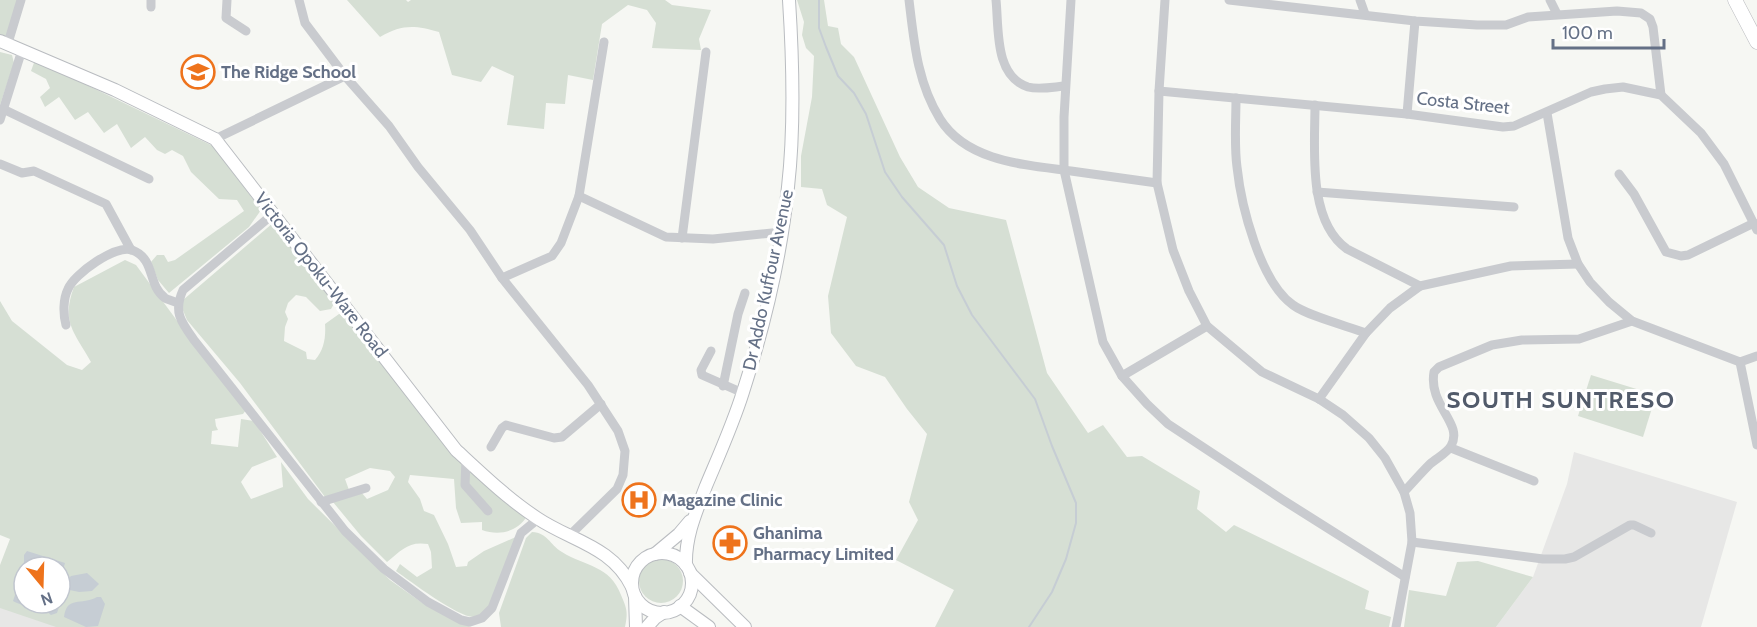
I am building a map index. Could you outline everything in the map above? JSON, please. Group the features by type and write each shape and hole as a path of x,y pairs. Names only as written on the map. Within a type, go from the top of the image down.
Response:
{"highway":[{"path":"1736,0 1757,42"}],"main road":[{"name":"Dr Addo Kuffour Avenue","path":"688,569 687,542 695,515 742,393 756,348 782,232 791,145 792,71 789,0"},
{"name":"Victoria Opoku-Ware Road","path":"4,42 115,90 215,139 456,450 538,519 610,557"},
{"path":"636,627 634,572 639,563 679,534 695,515"},
{"path":"610,557 627,560 665,553 675,555 746,627"},
{"path":"610,557 622,569 644,607 664,612"},
{"path":"647,627 664,612 680,606 690,594 692,583 688,569"},
{"path":"680,606 709,627"}],"street":[{"path":"4,42 21,0"},
{"path":"227,0 226,18 246,30"},
{"path":"299,0 305,23 470,230 502,278 602,404 618,431 625,451 623,475 617,489 570,535"},
{"path":"909,0 915,56 928,95 941,120 963,143 1000,160 1030,167 1157,183"},
{"path":"996,0 1002,58 1007,71 1016,81 1028,87 1040,89 1065,86"},
{"path":"1071,0 1065,86 1064,171 1104,342 1122,375 1168,424 1405,577"},
{"path":"1165,0 1159,91 1157,183 1173,250 1188,291 1207,326 1262,372 1319,399 1343,415 1369,438 1385,458 1404,492 1410,513 1412,542 1396,627"},
{"path":"1229,0 1415,21 1477,25 1506,25 1528,17 1557,14 1617,11 1641,13 1650,19 1653,27 1661,95 1701,134 1724,164 1755,227 1688,255 1681,256 1666,252 1634,194 1619,174"},
{"path":"1360,0 1365,14"},
{"path":"1550,0 1557,14"},
{"path":"1407,114 1415,21"},
{"path":"502,278 552,256 561,243 579,196 604,42"},
{"path":"0,120 21,50"},
{"path":"682,238 706,52"},
{"path":"215,139 345,76"},
{"name":"Costa Street","path":"1159,91 1407,114 1503,127 1514,126 1591,92 1605,89 1623,87 1661,95"},
{"path":"1236,98 1236,165 1241,191 1247,218 1260,256 1274,283 1293,305 1366,333"},
{"path":"1316,105 1317,192 1328,226 1343,246 1420,286"},
{"path":"3,109 148,179"},
{"path":"1547,113 1568,238 1578,264 1590,282 1632,321 1740,362 1757,356"},
{"path":"0,164 22,173 34,171 106,204 131,250 149,265 152,281 164,298 178,303"},
{"path":"1317,192 1515,207"},
{"path":"579,196 666,237 713,239 782,232"},
{"path":"273,214 183,290 178,303 183,324 194,340 345,531 384,569 428,602 461,620 470,622 482,618 492,608 521,534 538,519"},
{"path":"66,325 65,301 74,279 102,258 120,249 131,250"},
{"path":"1319,399 1366,333 1390,308 1420,286 1511,266 1578,264"},
{"path":"723,386 738,314 745,293"},
{"path":"1404,492 1450,448 1455,438 1454,427 1439,405 1432,387 1434,372 1439,367 1492,345 1522,340 1580,339 1632,321"},
{"path":"1122,375 1207,326"},
{"path":"711,351 700,370 702,375 742,393"},
{"path":"1740,362 1757,445"},
{"path":"491,447 506,425 554,438 562,437 602,404"},
{"path":"1450,448 1534,481"},
{"path":"466,459 465,485 489,511"},
{"path":"321,502 366,488"},
{"path":"1412,542 1543,559 1564,559 1574,557 1630,525 1651,533"}],"shaded area":[{"path":"0,0 19,0 5,39 0,37"},
{"path":"347,0 406,0 408,2 411,0 665,0 672,5 711,10 699,39 701,50 652,48 656,23 647,10 628,5 602,24 593,80 568,75 565,104 546,103 544,129 507,125 514,76 492,66 481,82 452,75 439,32 409,27 380,37"},
{"path":"797,0 824,0 828,26 838,28 841,44 854,57 900,157 918,187 949,208 1006,220 1047,373 1088,433 1103,425 1127,457 1142,456 1200,491 1197,509 1226,532 1234,525 1369,591 1365,609 1391,617 1389,627 935,627 954,590 896,560 918,520 909,502 927,434 885,377 856,366 831,333 828,296 847,217 827,205 822,189 801,187 801,156 812,97 814,56 806,48 802,35 804,22"},
{"path":"0,52 12,55 14,63 0,105"},
{"path":"35,60 213,146 261,210 249,227 169,293 158,280 151,262 157,255 164,255 168,262 175,260 244,211 237,200 219,199 191,172 183,156 172,150 165,154 157,150 145,137 131,148 117,124 104,133 88,112 75,120 59,97 45,107 40,97 50,88 46,79 31,71"},
{"path":"273,223 336,300 331,309 320,311 306,297 296,295 288,303 285,312 288,319 284,341 306,352 307,359 315,360 324,343 325,324 339,314 344,315 469,467 527,516 519,526 495,533 482,530 482,522 461,523 456,508 454,479 410,475 408,482 420,499 424,511 434,515 456,567 467,566 468,562 484,551 518,536 489,607 480,615 474,617 457,612 396,571 400,564 417,577 432,568 428,544 410,545 387,562 361,536 333,502 361,492 367,499 388,490 395,477 390,471 370,468 345,479 349,490 325,497 240,383 187,320 182,308 183,300"},
{"path":"125,260 136,265 217,375 246,410 243,414 215,419 218,430 212,431 211,444 238,447 241,419 254,421 277,457 252,467 241,482 251,499 283,487 281,462 308,499 390,580 421,602 471,627 56,627 21,615 72,615 72,555 12,555 12,612 0,608 0,565 10,539 0,535 0,301 12,321 67,365 82,370 91,362 71,326 70,299 74,287"},
{"path":"1591,375 1656,395 1643,437 1578,416"},
{"path":"1574,452 1737,502 1701,627 1496,627 1533,577 1567,484"},
{"path":"532,532 542,534 562,552 604,572 611,578 626,607 625,627 501,627 499,613 526,538"},
{"path":"27,551 40,555 24,555"},
{"path":"661,559 676,566 683,581 676,596 661,603 646,596 639,581 646,566"},
{"path":"1478,561 1533,577 1496,627 1404,627 1409,590 1446,596 1457,562"},
{"path":"87,573 99,584 92,591 72,590 72,576"},
{"path":"101,597 105,604 98,626 86,627 64,617 65,615 72,615 72,603"},
{"path":"0,606 12,610 12,615 28,615 66,627 0,627"}],"waterway":[{"path":"819,0 819,28 826,47 838,76 854,93 866,114 885,172 902,197 944,245 957,286 972,315 1035,399 1076,503 1076,523 1066,559 1052,592 1029,627"}],"place":[{"name":"The Ridge School","path":"198,72"},
{"name":"Magazine Clinic","path":"639,500"},
{"name":"Ghanima Pharmacy Limited","path":"730,543"}],"district":[{"name":"SOUTH SUNTRESO","path":"1561,399"}]}
